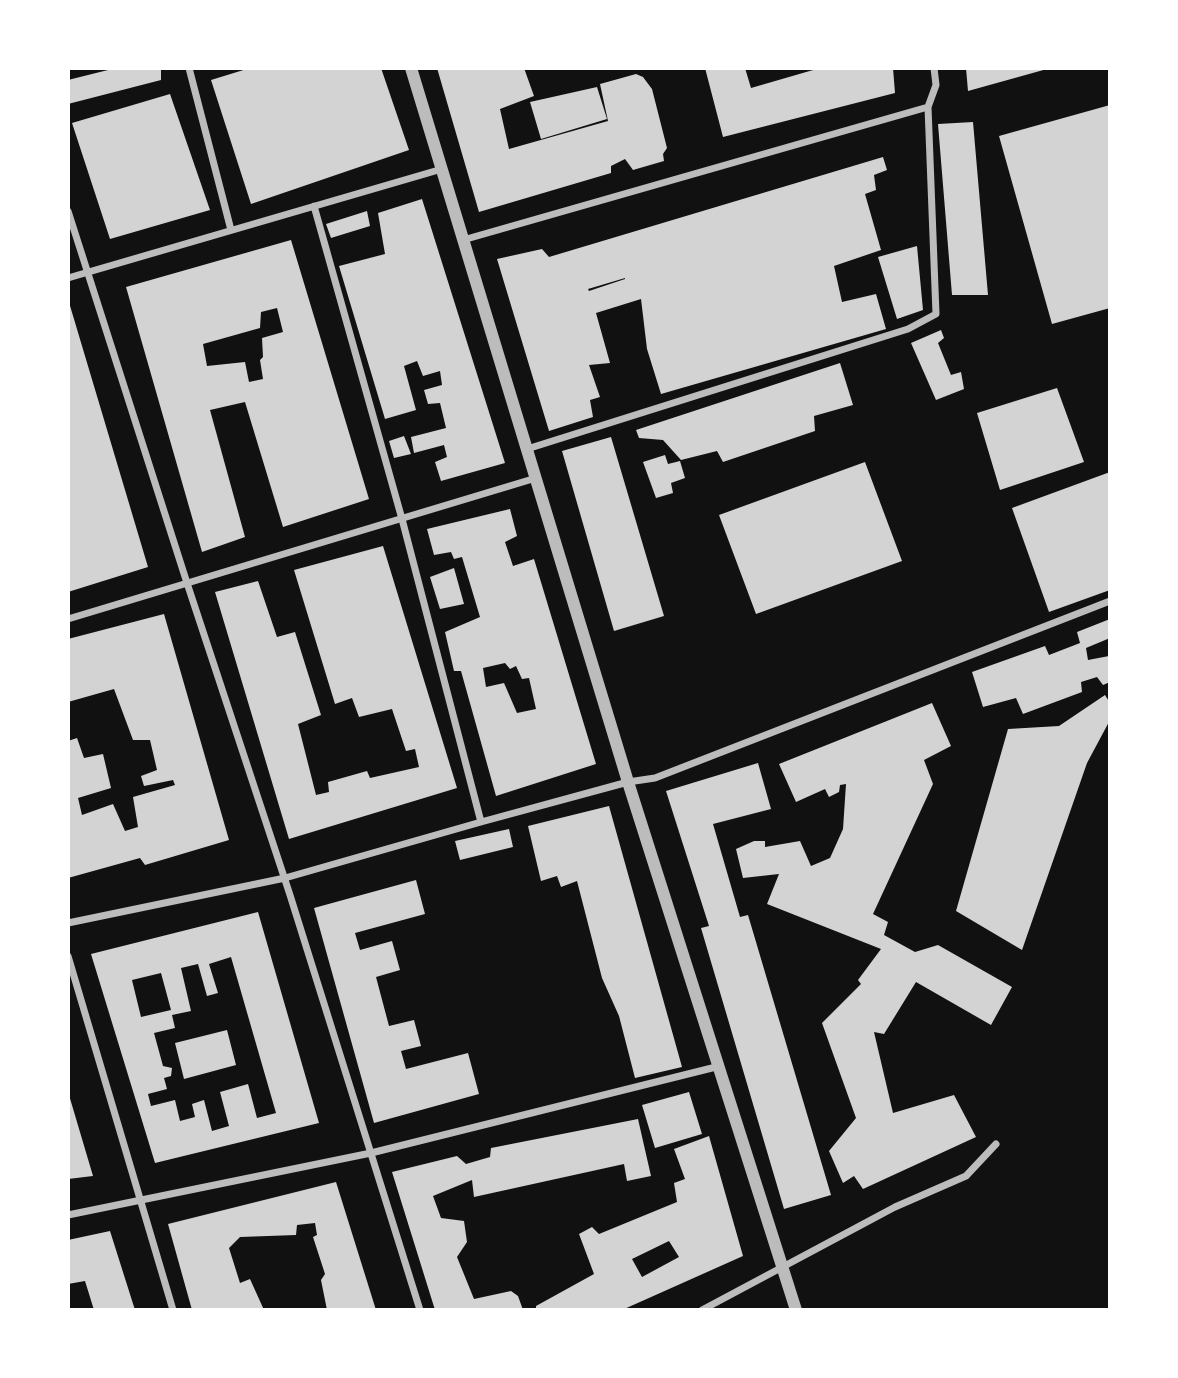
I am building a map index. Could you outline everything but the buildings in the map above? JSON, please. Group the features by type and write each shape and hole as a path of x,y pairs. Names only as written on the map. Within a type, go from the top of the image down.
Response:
{"street":[{"path":"189,68 231,230"},
{"path":"411,68 628,782 796,1310"},
{"path":"527,449 908,329 936,314 929,107 934,97 934,68"},
{"path":"463,240 929,107"},
{"path":"68,278 442,169"},
{"path":"314,206 402,519 481,822"},
{"path":"68,211 285,878 420,1310"},
{"path":"68,619 536,478"},
{"path":"68,923 285,878 481,822 667,774 1110,601"},
{"path":"68,956 173,1310"},
{"path":"68,1215 371,1153 720,1066"},
{"path":"702,1310 895,1207 966,1175 996,1144"}]}
